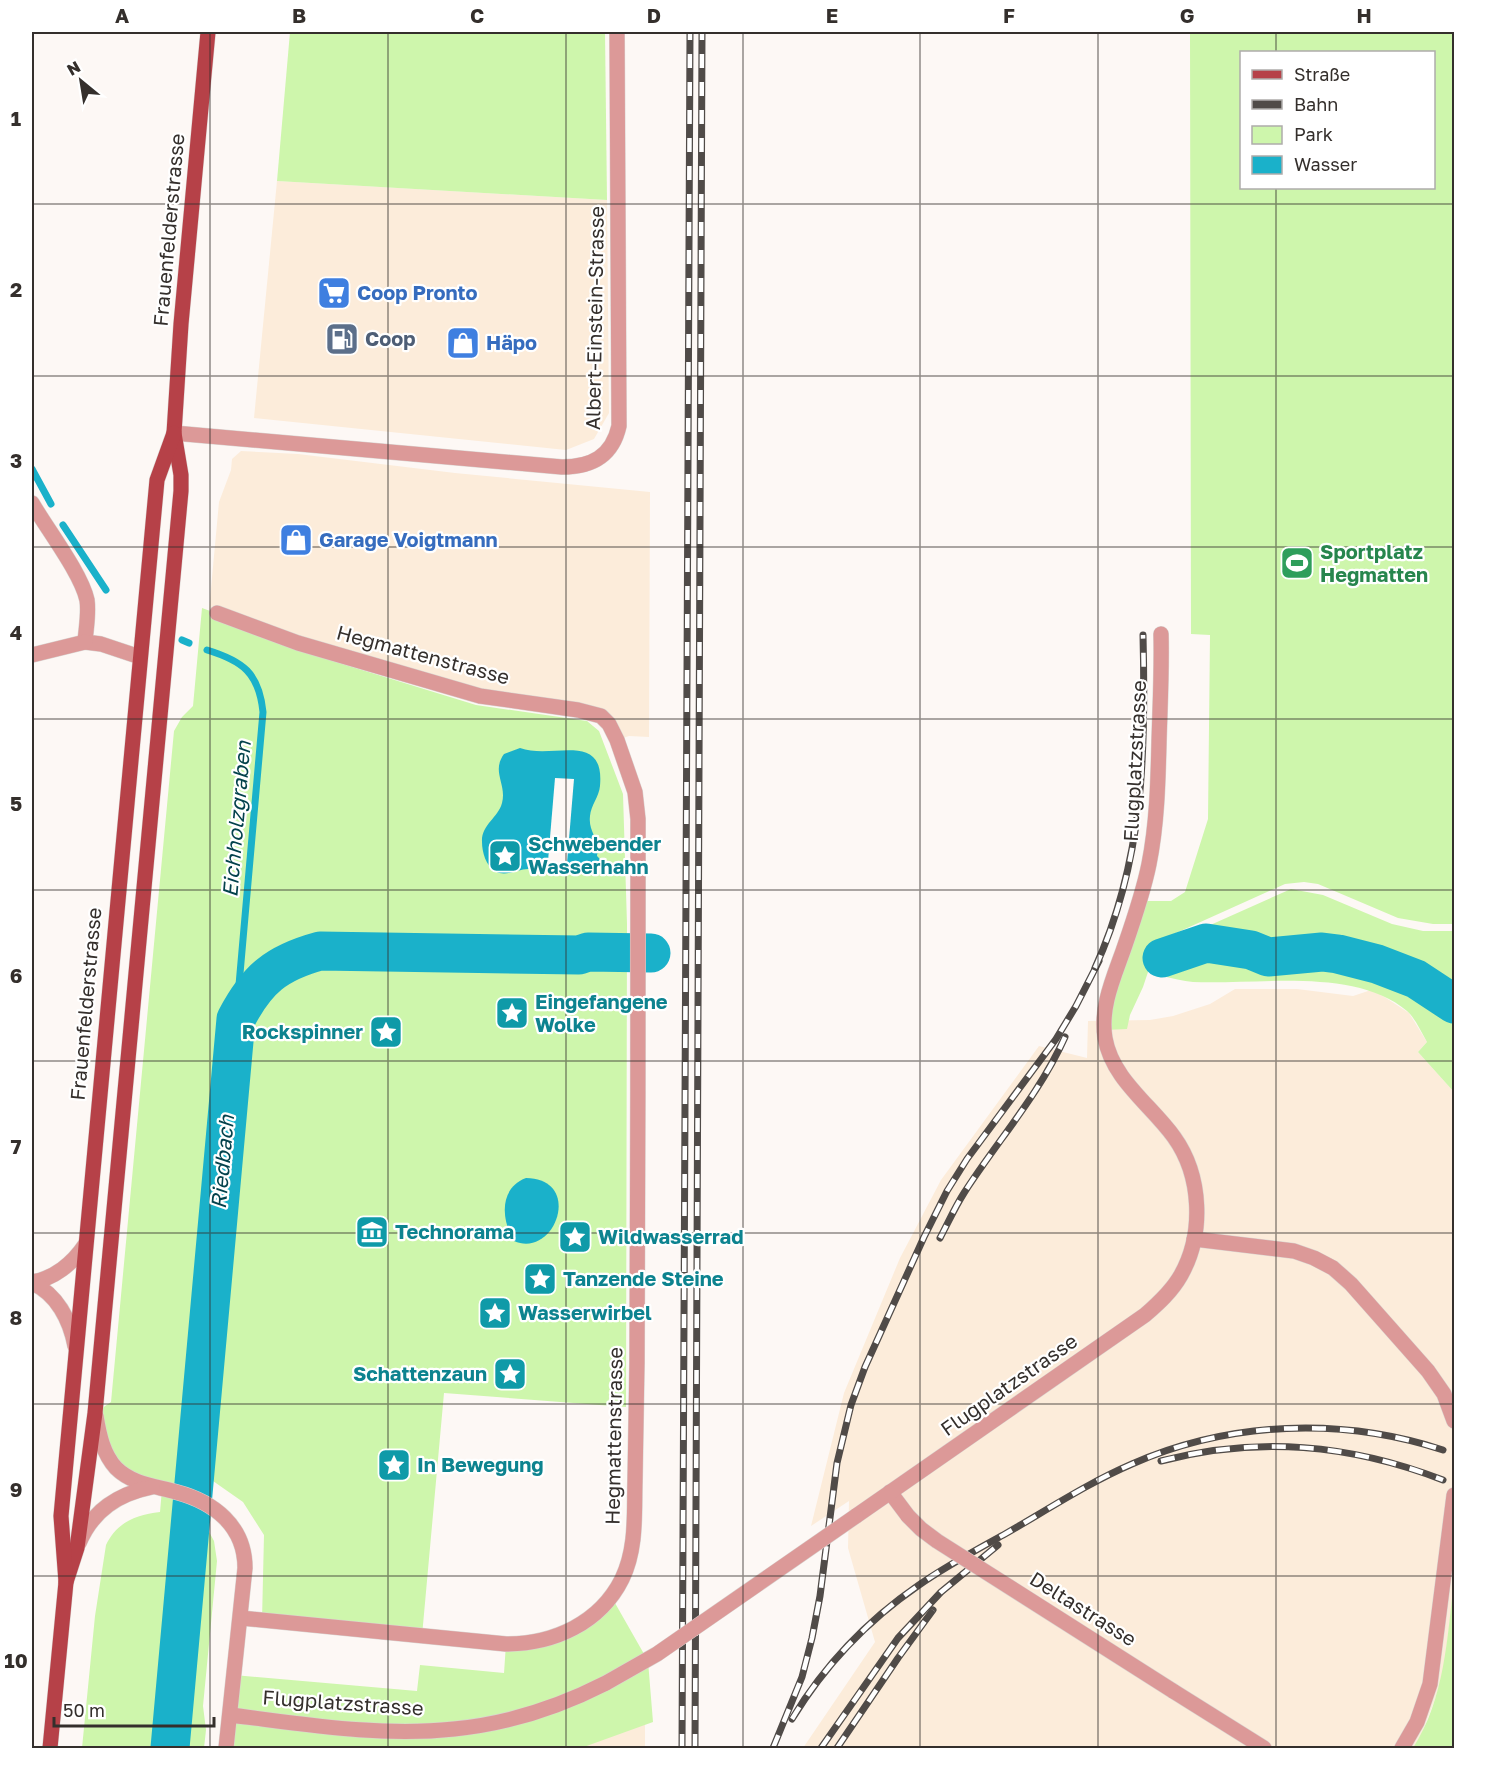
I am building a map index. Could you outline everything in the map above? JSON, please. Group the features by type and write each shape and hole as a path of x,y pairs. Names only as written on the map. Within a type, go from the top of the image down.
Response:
{"main road":[{"name":"Frauenfelderstrasse","path":"66,1582 77,1548 95,1413 182,482 174,433 181,324 208,32"},
{"name":"Frauenfelderstrasse","path":"50,1749 66,1582 61,1516 75,1346 157,476 174,433"}],"street":[{"name":"Albert-Einstein-Strasse","path":"174,433 562,467 585,465 604,455 616,439 619,426 617,32"},
{"path":"32,503 85,593 88,610 85,642"},
{"name":"Hegmattenstrasse","path":"217,613 298,643 480,696 578,710 601,716 614,732 637,803 634,1531 630,1557 616,1589 596,1613 579,1626 560,1636 529,1643 506,1644 241,1618"},
{"name":"Flugplatzstrasse","path":"230,1715 388,1731 453,1729 523,1716 568,1700 606,1683 657,1654 1145,1316 1165,1297 1186,1263 1194,1239 1196,1197 1193,1179 1184,1154 1164,1124 1119,1072 1108,1052 1104,1030 1104,1012 1109,991 1140,901 1149,864 1157,806 1161,634"},
{"path":"32,655 85,642 101,644 140,657"},
{"path":"1194,1239 1294,1251 1333,1268 1351,1284 1432,1377 1444,1394 1455,1422"},
{"path":"32,1282 56,1273 78,1256 85,1245"},
{"path":"32,1282 48,1293 62,1312 70,1325 75,1346"},
{"path":"95,1413 102,1443 110,1461 123,1473 152,1487 192,1497 228,1521 239,1536 245,1568 226,1749"},
{"path":"77,1548 88,1525 105,1506 130,1492 152,1487"},
{"name":"Deltastrasse","path":"890,1492 908,1516 937,1541 1264,1749"},
{"path":"1402,1749 1417,1722 1430,1684 1455,1495"}],"shaded area":[{"path":"277,181 607,200 609,413 594,439 566,450 254,418"},
{"path":"241,451 298,454 455,473 650,492 649,737 629,736 617,740 609,724 513,702 298,643 209,610 219,502 231,470 232,459"},
{"path":"1235,989 1297,989 1353,996 1371,990 1380,994 1409,1013 1427,1042 1418,1052 1454,1092 1454,1375 1452,1378 1454,1380 1454,1586 1443,1678 1421,1736 1413,1748 803,1748 875,1642 848,1548 849,1501 811,1526 844,1393 900,1258 941,1180 1039,1046 1087,1058 1088,1021 1150,1020 1173,1016 1210,1004"},
{"path":"645,1723 645,1748 579,1748"}],"green space":[{"path":"290,32 605,32 607,200 277,181"},
{"path":"1190,32 1454,32 1454,924 1433,924 1398,918 1318,884 1304,882 1285,884 1165,938 1156,948 1143,987 1130,1015 1127,1029 1104,1030 1140,901 1171,901 1185,892 1208,819 1210,635 1191,634"},
{"path":"202,608 298,643 297,650 476,705 587,721 599,731 623,794 627,924 626,1407 444,1393 422,1636 262,1620 264,1535 243,1502 213,1481 208,1530 214,1541 217,1561 203,1706 206,1730 204,1748 82,1748 95,1616 106,1545 110,1537 128,1521 160,1512 162,1489 123,1473 95,1413 111,1402 174,731 182,717 193,706"},
{"path":"1291,889 1323,895 1392,924 1423,931 1454,931 1454,1092 1418,1052 1427,1042 1413,1018 1407,1011 1386,997 1361,988 1334,983 1193,982 1162,976 1157,966 1170,943"},
{"path":"1454,1581 1454,1748 1413,1748 1424,1729 1438,1688 1443,1667"},
{"path":"611,1596 648,1661 653,1722 581,1748 226,1748 234,1675 417,1691 420,1665 504,1673 506,1644 540,1641"}],"water":[{"path":"520,748 533,751 574,750 594,758 599,769 600,786 590,822 597,844 597,856 602,861 598,869 592,872 575,873 526,869 503,874 489,866 483,850 482,836 502,803 500,760 504,754"},
{"path":"526,1178 544,1182 554,1191 559,1203 557,1217 551,1229 541,1239 529,1244 514,1241 505,1214 505,1205 511,1189"},
{"path":"384,1453 406,1455 404,1477 382,1475"}],"pier":[{"path":"555,778 574,779 566,875 547,873"}],"waterway":[{"name":"Eichholzgraben","path":"32,469 51,504"},
{"name":"Eichholzgraben","path":"63,525 106,590"},
{"name":"Eichholzgraben","path":"182,640 189,643"},
{"name":"Eichholzgraben","path":"207,650 220,654 247,670 258,687 263,712 236,1019"},
{"name":"Riedbach","path":"1162,958 1206,943 1251,950 1268,957 1322,952 1338,954 1377,964 1416,979 1454,1004"},
{"name":"Riedbach","path":"170,1748 236,1019 244,1005 260,983 280,967 320,951 579,955 588,952 651,953"}],"railway":[{"path":"682,1748 690,32"},
{"path":"695,1748 702,32"},
{"path":"1095,968 1124,887 1133,846 1144,722 1143,635"},
{"path":"773,1748 802,1677 812,1638 820,1596 837,1463 851,1405 865,1367 947,1191 967,1159 1056,1039 1099,961"},
{"path":"940,1238 964,1193 1031,1098 1065,1037"},
{"path":"792,1719 818,1681 848,1645 900,1599 961,1558 1084,1488 1132,1464 1208,1439 1286,1428 1366,1432 1405,1439 1443,1450"},
{"path":"1161,1461 1233,1448 1304,1448 1373,1458 1443,1480"},
{"path":"821,1748 898,1638 941,1592 998,1545"},
{"path":"837,1748 933,1610"}],"place":[{"name":"Coop Pronto","path":"334,293"},
{"name":"Coop","path":"342,339"},
{"name":"Häpo","path":"463,343"},
{"name":"Garage Voigtmann","path":"296,540"},
{"name":"Sportplatz Hegmatten","path":"1297,563"},
{"name":"Schwebender Wasserhahn","path":"505,856"},
{"name":"Eingefangene Wolke","path":"512,1013"},
{"name":"Rockspinner","path":"386,1032"},
{"name":"Technorama","path":"372,1232"},
{"name":"Wildwasserrad","path":"575,1237"},
{"name":"Tanzende Steine","path":"540,1279"},
{"name":"Wasserwirbel","path":"495,1313"},
{"name":"Schattenzaun","path":"510,1374"},
{"name":"In Bewegung","path":"394,1465"}]}
